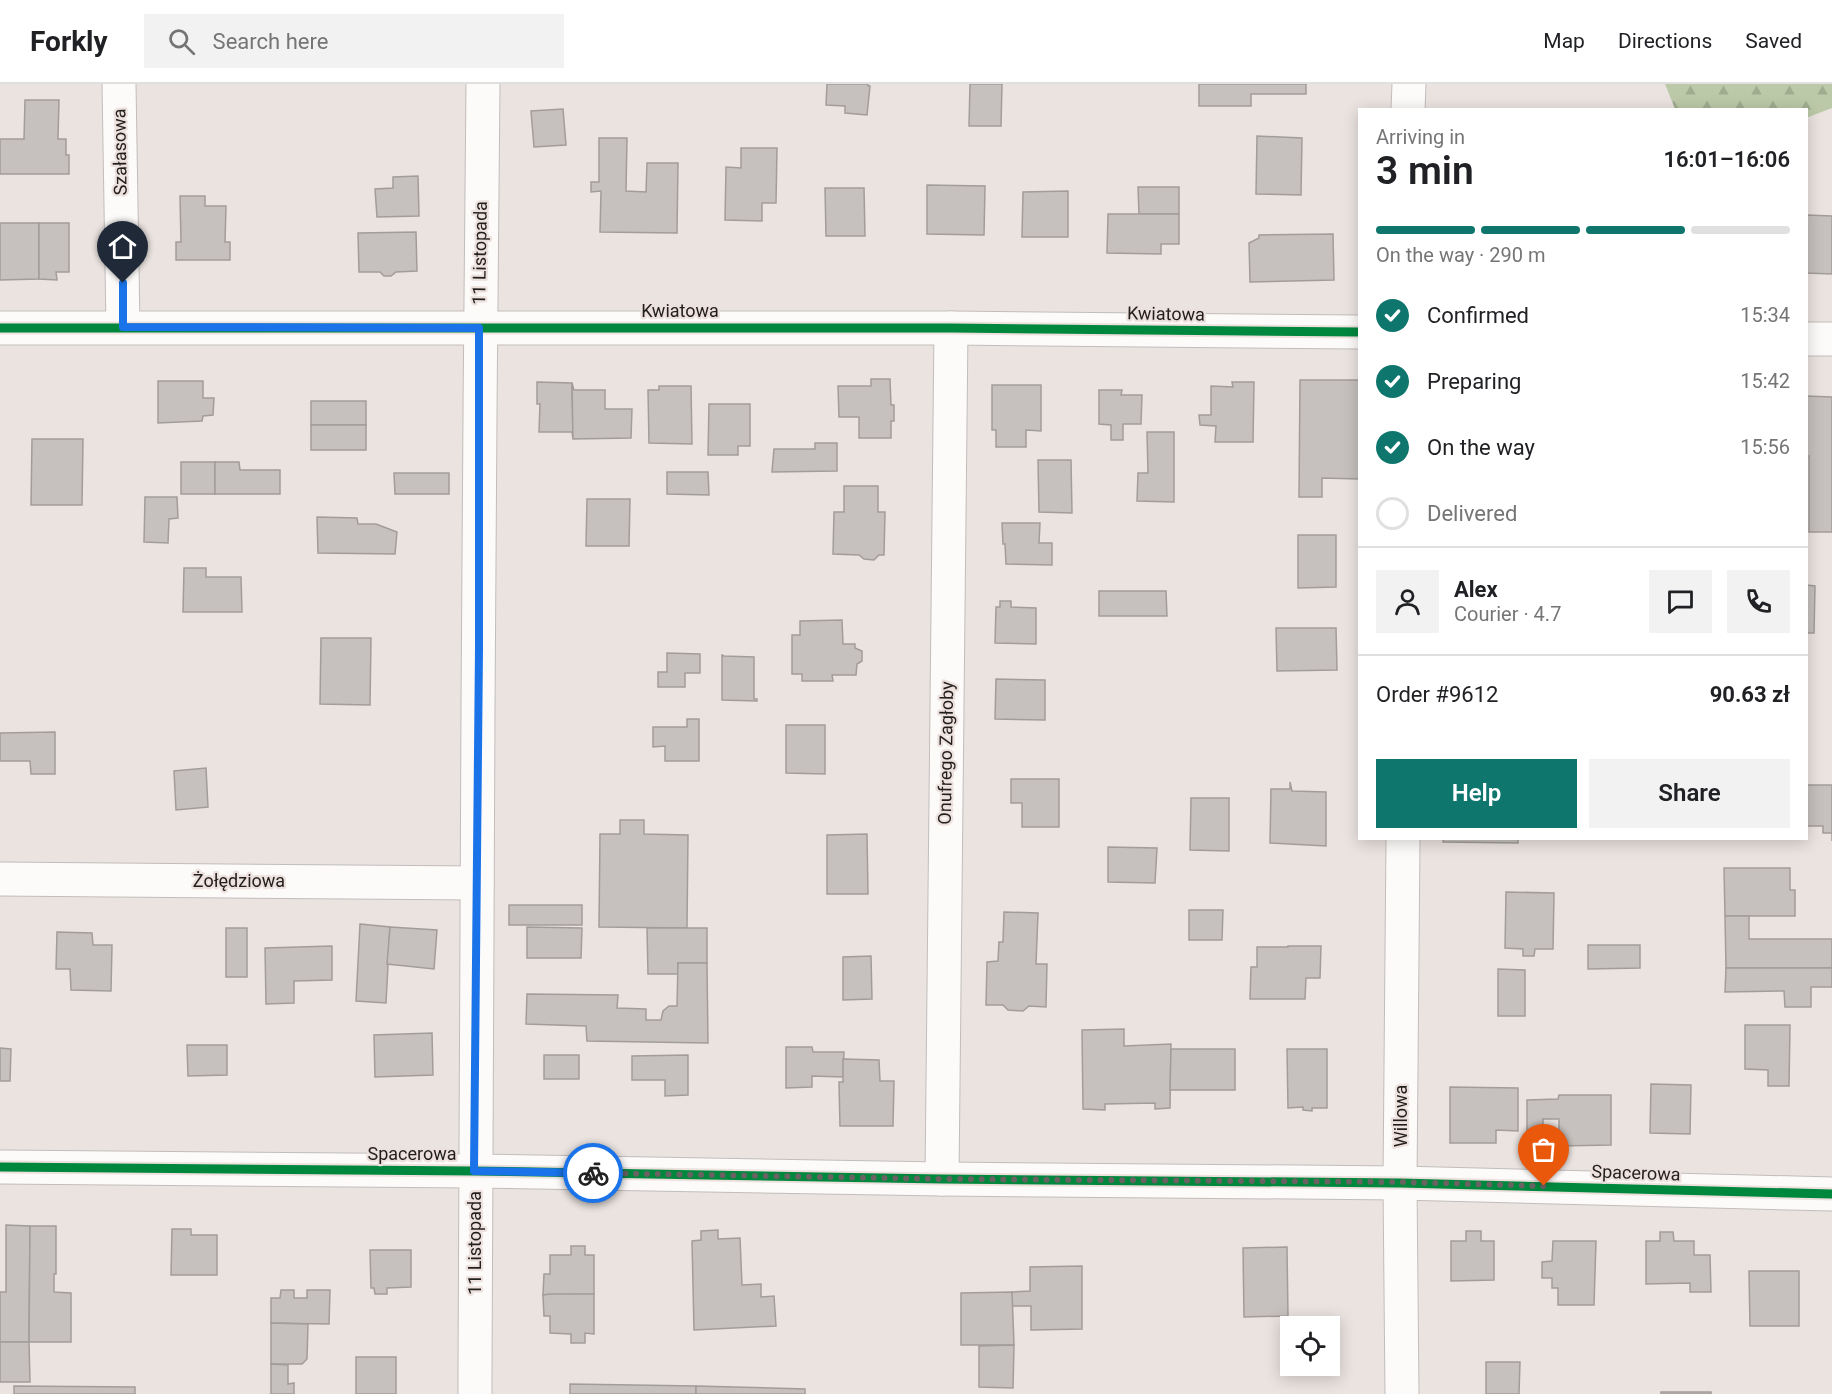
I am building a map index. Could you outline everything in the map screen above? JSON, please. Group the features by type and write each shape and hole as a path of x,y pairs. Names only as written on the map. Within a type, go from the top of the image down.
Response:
{"street":[{"name":"Szałasowa","path":"119,84 123,327"},
{"name":"11 Listopada","path":"475,1394 474,1171 479,328 483,84"},
{"path":"1408,108 1409,84"},
{"name":"Kwiatowa","path":"0,328 951,328 1358,333"},
{"name":"Onufrego Zagłoby","path":"942,1179 951,328"},
{"path":"1808,339 1832,339"},
{"name":"Willowa","path":"1402,1394 1400,1182 1403,840"},
{"name":"Żołędziowa","path":"0,879 477,883"},
{"name":"Spacerowa","path":"0,1167 474,1171 942,1179 1400,1182 1832,1194"}],"green space":[{"path":"1665,84 1832,84 1832,108 1808,117 1808,108 1675,108"}],"building":[{"path":"827,84 868,84 870,86 867,115 845,113 845,106 826,105"},
{"path":"970,84 1002,84 1001,126 969,126"},
{"path":"1199,84 1306,84 1306,94 1251,94 1251,106 1199,106"},
{"path":"25,100 59,100 58,139 66,139 69,174 0,174 0,139 24,139"},
{"path":"563,109 566,145 534,147 531,111"},
{"path":"1257,136 1302,138 1301,195 1256,194"},
{"path":"599,138 627,138 626,191 646,192 647,163 678,163 677,233 600,232 601,191 591,192 591,182 599,182"},
{"path":"741,148 777,148 776,203 762,203 762,221 725,220 726,167 741,168"},
{"path":"418,176 419,216 377,217 375,189 393,188 393,177"},
{"path":"927,185 985,186 984,235 927,234"},
{"path":"1138,187 1179,187 1179,214 1139,214"},
{"path":"825,188 864,188 865,236 826,236"},
{"path":"1068,191 1068,237 1022,237 1023,192"},
{"path":"180,196 205,196 205,206 226,206 225,242 230,242 230,260 176,260 176,242 181,242"},
{"path":"1108,214 1179,214 1179,244 1161,244 1161,254 1107,253"},
{"path":"1808,215 1832,216 1832,274 1808,273"},
{"path":"0,223 39,223 39,279 0,280"},
{"path":"39,223 69,223 69,272 56,272 57,280 39,279"},
{"path":"416,232 417,271 396,272 391,276 384,276 380,272 359,272 358,233"},
{"path":"1333,234 1334,280 1250,282 1249,243 1259,238 1259,235"},
{"path":"871,379 890,379 891,405 894,405 891,438 859,438 859,417 839,417 838,386 871,386"},
{"path":"1300,380 1358,380 1358,479 1322,478 1322,497 1299,497"},
{"path":"158,381 203,381 203,398 214,398 213,415 203,416 202,421 158,423"},
{"path":"537,382 572,383 573,439 572,432 539,432 540,404 537,404"},
{"path":"1232,382 1254,382 1253,442 1215,442 1216,426 1200,425 1199,415 1211,415 1211,386 1233,387"},
{"path":"572,383 574,390 605,390 605,409 632,409 631,438 573,439"},
{"path":"992,385 1041,385 1041,431 1026,430 1026,447 996,447 996,430 992,430"},
{"path":"659,386 691,386 692,444 649,443 648,390 659,390"},
{"path":"1099,390 1122,390 1121,395 1142,395 1141,424 1123,424 1123,440 1111,440 1111,425 1099,424"},
{"path":"1808,396 1832,397 1832,532 1809,532"},
{"path":"311,401 366,401 366,425 311,425"},
{"path":"709,404 750,404 750,446 738,446 738,455 708,455"},
{"path":"311,425 366,425 366,450 311,450"},
{"path":"1147,432 1174,432 1174,502 1137,501 1138,473 1148,473"},
{"path":"32,439 83,439 82,505 31,505"},
{"path":"815,443 837,443 837,471 772,472 774,449 815,449"},
{"path":"1038,460 1071,460 1072,513 1039,512"},
{"path":"181,462 215,462 215,494 181,494"},
{"path":"215,462 239,462 240,470 280,470 280,494 215,494"},
{"path":"667,472 708,472 709,495 667,494"},
{"path":"394,473 449,473 449,494 395,494"},
{"path":"844,486 878,486 878,512 885,512 884,555 879,555 874,560 864,559 859,555 833,554 834,512 844,512"},
{"path":"145,497 177,497 178,518 169,519 168,543 144,542"},
{"path":"587,499 630,499 629,546 586,546"},
{"path":"317,517 357,518 358,524 376,524 397,532 395,554 318,553"},
{"path":"1002,523 1040,523 1039,543 1052,543 1052,565 1006,564"},
{"path":"1298,535 1336,535 1336,587 1298,588"},
{"path":"184,568 206,568 206,577 241,577 242,612 183,612"},
{"path":"1808,585 1815,586 1814,633 1808,633"},
{"path":"1099,591 1166,591 1167,616 1099,616"},
{"path":"1000,601 1011,601 1011,607 1036,608 1036,644 995,643 996,607 1000,607"},
{"path":"842,620 843,644 855,644 855,648 862,651 862,661 857,664 856,675 832,675 833,681 802,681 802,674 792,674 792,635 800,635 800,621"},
{"path":"1276,628 1336,628 1337,670 1277,671"},
{"path":"321,638 371,638 370,705 320,704"},
{"path":"667,653 700,654 700,673 685,673 685,687 658,687 658,672 667,672"},
{"path":"722,655 754,657 754,699 757,701 722,700"},
{"path":"996,679 1045,680 1045,720 995,719"},
{"path":"687,719 699,719 699,761 665,761 665,746 653,747 653,727 687,727"},
{"path":"786,725 825,725 825,774 786,773"},
{"path":"55,732 55,774 31,774 30,761 0,761 0,733"},
{"path":"206,768 208,807 176,810 174,771"},
{"path":"1011,779 1059,779 1059,827 1022,827 1022,803 1011,803"},
{"path":"1290,782 1292,791 1326,792 1326,846 1270,843 1271,789 1290,789"},
{"path":"1808,785 1832,785 1832,833 1823,833 1823,826 1808,826"},
{"path":"1191,798 1229,798 1229,851 1190,850"},
{"path":"620,820 644,820 644,834 688,835 687,928 599,927 600,834 620,834"},
{"path":"867,834 868,894 827,894 827,835"},
{"path":"1444,840 1518,840 1518,843 1443,842"},
{"path":"1108,847 1157,848 1155,883 1108,882"},
{"path":"1724,868 1790,868 1790,890 1795,890 1795,916 1725,916"},
{"path":"1506,892 1554,893 1553,949 1535,949 1534,956 1523,956 1523,949 1505,948"},
{"path":"509,905 582,905 582,925 509,925"},
{"path":"1189,910 1223,910 1222,940 1189,940"},
{"path":"1004,912 1038,913 1036,964 1047,964 1046,1007 1029,1006 1023,1011 1008,1010 1003,1005 986,1005 987,962 998,961 999,942 1003,942"},
{"path":"1725,916 1749,916 1749,939 1832,939 1832,968 1726,968"},
{"path":"360,924 390,927 386,1003 356,1001"},
{"path":"390,927 437,930 434,969 387,964"},
{"path":"527,927 582,928 581,958 527,958"},
{"path":"226,928 247,928 247,977 226,977"},
{"path":"647,928 707,928 707,963 678,963 678,974 648,974"},
{"path":"57,932 92,933 93,945 112,945 111,991 71,990 70,969 56,969"},
{"path":"1588,945 1640,945 1640,968 1588,969"},
{"path":"332,946 332,980 294,981 294,1003 266,1004 265,948"},
{"path":"1321,946 1320,978 1306,978 1305,999 1250,999 1251,967 1257,967 1257,947"},
{"path":"871,956 872,999 843,1000 843,957"},
{"path":"678,963 707,963 708,1043 587,1041 586,1026 526,1024 527,994 618,995 617,1008 646,1009 646,1020 661,1020 663,1011 669,1006 677,1006"},
{"path":"1726,968 1832,968 1832,987 1811,987 1811,1007 1785,1007 1784,991 1725,992"},
{"path":"1498,969 1525,970 1525,1016 1498,1016"},
{"path":"1745,1025 1790,1025 1789,1086 1768,1086 1768,1070 1745,1069"},
{"path":"1124,1029 1124,1046 1171,1044 1170,1108 1155,1109 1155,1103 1105,1104 1105,1110 1083,1109 1082,1030"},
{"path":"432,1033 433,1075 375,1077 374,1035"},
{"path":"187,1045 227,1045 227,1075 188,1076"},
{"path":"786,1047 812,1047 813,1052 844,1052 843,1077 812,1076 812,1087 786,1088"},
{"path":"0,1048 11,1049 10,1081 0,1081"},
{"path":"1171,1049 1235,1049 1235,1090 1170,1090"},
{"path":"1287,1049 1327,1049 1327,1108 1312,1108 1312,1111 1303,1110 1303,1107 1288,1108"},
{"path":"544,1055 579,1055 579,1079 544,1079"},
{"path":"688,1055 688,1095 665,1096 665,1080 632,1080 632,1056"},
{"path":"843,1059 879,1060 880,1081 894,1081 893,1126 840,1126 839,1082 843,1082"},
{"path":"1651,1084 1691,1085 1690,1134 1650,1133"},
{"path":"1450,1087 1518,1088 1518,1131 1496,1130 1496,1143 1450,1143"},
{"path":"1559,1095 1611,1095 1611,1145 1559,1146 1559,1119 1543,1119 1543,1145 1527,1145 1527,1100 1558,1099"},
{"path":"6,1225 30,1226 29,1342 0,1342 0,1292 6,1292"},
{"path":"30,1226 56,1226 54,1292 71,1293 71,1342 29,1342"},
{"path":"172,1229 191,1229 191,1235 217,1235 217,1275 171,1275"},
{"path":"718,1230 718,1239 740,1238 742,1285 761,1284 761,1297 774,1296 776,1326 694,1330 692,1241 701,1240 701,1231"},
{"path":"1466,1231 1481,1231 1481,1241 1494,1241 1494,1280 1451,1281 1451,1241 1466,1241"},
{"path":"1660,1232 1673,1232 1674,1241 1694,1241 1694,1255 1710,1255 1711,1292 1690,1292 1690,1283 1646,1284 1646,1241 1660,1241"},
{"path":"1553,1241 1596,1241 1594,1305 1558,1305 1558,1288 1552,1288 1552,1278 1542,1278 1542,1262 1552,1261"},
{"path":"571,1246 585,1246 585,1255 594,1255 594,1294 543,1295 544,1274 550,1274 550,1255 571,1255"},
{"path":"1287,1247 1288,1316 1244,1317 1243,1248"},
{"path":"370,1250 411,1250 411,1287 387,1288 387,1294 375,1294 374,1288 371,1288"},
{"path":"1082,1266 1082,1329 1031,1330 1031,1306 1012,1306 1012,1292 1030,1291 1030,1267"},
{"path":"1749,1271 1799,1271 1799,1326 1750,1326"},
{"path":"281,1290 294,1290 294,1298 307,1298 307,1290 330,1290 329,1324 271,1323 271,1298 280,1298"},
{"path":"1012,1292 1014,1345 961,1345 961,1293"},
{"path":"594,1294 594,1334 585,1333 585,1343 571,1343 571,1334 550,1333 550,1316 544,1316 543,1295"},
{"path":"271,1323 308,1324 307,1359 302,1364 271,1364"},
{"path":"0,1342 29,1342 30,1382 0,1382"},
{"path":"1014,1345 1013,1388 979,1387 979,1346"},
{"path":"356,1357 396,1357 396,1394 356,1394"},
{"path":"1486,1362 1520,1362 1519,1394 1486,1394"},
{"path":"271,1364 288,1365 288,1384 294,1383 294,1394 271,1394"},
{"path":"570,1384 696,1386 696,1394 570,1394"},
{"path":"14,1386 135,1387 135,1394 14,1394"},
{"path":"696,1386 805,1389 805,1394 696,1394"},
{"path":"1661,1392 1711,1392 1711,1394 1661,1394"}],"cycle path":[{"path":"0,328 951,328 1358,332"},
{"path":"0,1167 1400,1183 1832,1194"}],"way so far":[{"path":"593,1173 942,1179 1400,1182 1544,1186"}],"route":[{"path":"123,283 123,327 479,328 479,648 474,1171 593,1173"}]}
